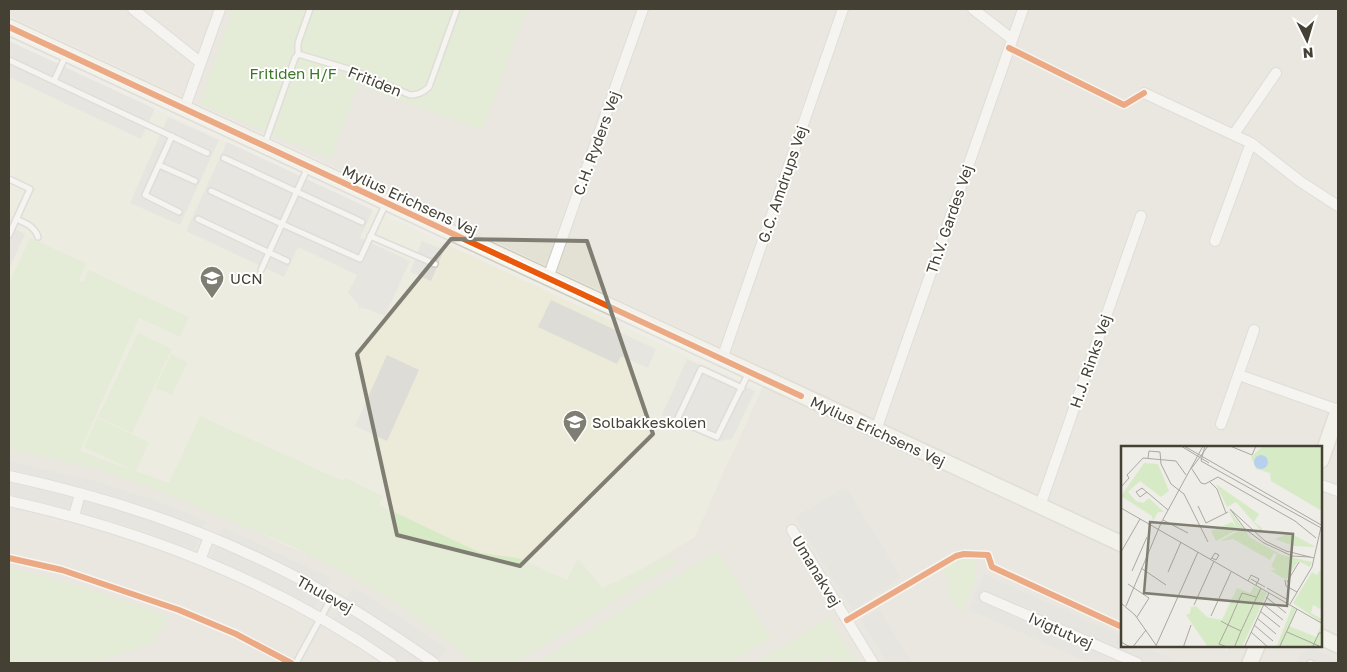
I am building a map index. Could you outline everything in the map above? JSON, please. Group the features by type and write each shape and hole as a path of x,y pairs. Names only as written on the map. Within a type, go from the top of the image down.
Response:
{"street":[{"path":"133,9 201,63"},
{"path":"184,110 220,9"},
{"name":"C.H. Ryders Vej","path":"548,278 643,9"},
{"name":"G.C. Amdrups Vej","path":"722,359 843,9"},
{"path":"973,9 1012,38"},
{"name":"Th.V. Gardes Vej","path":"876,430 1023,9"},
{"name":"Mylius Erichsens Vej","path":"9,27 184,110 1121,544"},
{"path":"1234,134 1276,73"},
{"path":"1144,93 1251,143 1301,182 1338,206"},
{"path":"1215,241 1251,143"},
{"name":"H.J. Rinks Vej","path":"1040,506 1141,216"},
{"path":"1221,424 1254,330"},
{"path":"1239,375 1338,411 1322,457"},
{"name":"Thulevej","path":"9,476 80,494 159,518 209,537 269,564 332,597 392,634 434,663"},
{"path":"1322,485 1338,491"},
{"path":"74,516 80,494"},
{"name":"Thulevej","path":"9,500 74,516 135,535 200,560 260,587 320,618 392,663"},
{"name":"Umanakvej","path":"792,530 874,663"},
{"path":"200,560 209,537"},
{"name":"Ivigtutvej","path":"985,597 1137,663"},
{"path":"1322,637 1338,645"},
{"path":"1250,663 1257,647"}],"lane":[{"path":"264,146 298,54 298,43 310,9"},
{"name":"Fritiden","path":"298,54 355,71 410,95 417,95 429,88 457,9"},
{"path":"54,81 66,54"},
{"path":"9,60 207,153"},
{"path":"172,136 145,195 179,212"},
{"path":"224,158 362,222"},
{"path":"159,165 195,181"},
{"path":"261,270 308,166"},
{"path":"9,179 30,189 9,235"},
{"path":"211,191 360,259 386,202"},
{"path":"16,219 28,224 38,237"},
{"path":"198,219 287,260"},
{"path":"370,236 435,264"},
{"path":"742,388 701,368 677,420 717,437 742,388 750,372"},
{"path":"296,663 332,597"}],"highlighted area":[{"path":"451,239 587,241 653,434 520,566 397,535 357,354"}],"shaded area":[{"path":"9,9 1338,9 1338,663 9,663 9,449 94,468 154,489 222,516 308,555 313,545 510,640 733,452 770,370 9,16"},
{"name":"UCN","path":"9,41 760,390 695,537 646,567 510,640 313,545 308,555 222,516 154,489 94,468 9,449"},
{"path":"9,41 155,109 141,139 9,77"},
{"path":"168,117 219,140 180,225 130,203"},
{"path":"227,142 373,210 360,238 410,261 385,316 367,309 358,308 359,305 348,293 357,275 298,247 284,277 186,231"},
{"path":"9,226 25,234 9,269"},
{"path":"422,241 444,250 431,281 410,272"},
{"path":"551,300 656,349 648,368 621,356 617,364 538,327"},
{"path":"387,355 419,370 387,441 355,426"},
{"path":"687,359 755,391 732,439 720,441 662,415"},
{"path":"9,461 95,481 154,500 206,521 194,550 131,527 81,512 9,495"},
{"path":"846,487 901,577 853,611 795,517"},
{"path":"223,527 331,578 314,609 263,582 210,558"},
{"path":"984,574 1121,636 1121,647 1145,647 1181,663 1089,663 968,609"},
{"path":"353,587 446,648 438,661 440,663 403,663 333,619"},
{"path":"879,609 912,663 887,663 861,620"},
{"path":"1313,648 1338,660 1338,663 1297,663 1300,653"}],"green space":[{"name":"Fritiden H/F","path":"233,9 527,9 482,130 358,85 331,159 200,104"},
{"path":"30,238 86,263 79,280 83,282 89,270 189,317 180,337 139,318 80,451 132,470 84,447 97,418 149,442 136,471 169,483 200,416 343,481 345,478 383,496 379,505 481,553 518,558 567,580 578,558 602,588 669,556 676,563 515,663 472,663 457,648 393,601 287,544 154,489 94,468 9,449 9,283"},
{"path":"138,333 172,349 132,433 98,417"},
{"path":"171,354 188,362 172,395 155,388"},
{"path":"718,551 771,638 729,663 536,663"},
{"path":"958,560 975,560 976,580 961,614 948,593 950,584 942,569"},
{"path":"9,567 93,590 168,616 153,643 118,655 84,663 9,663"},
{"path":"829,618 856,663 835,663 831,656 818,663 755,663"}],"cycle path":[{"path":"9,27 801,396"},
{"path":"1009,48 1124,105 1144,93"},
{"path":"847,620 956,556 964,554 988,555 992,567 1121,627"},
{"path":"9,558 62,570 179,610 236,634 291,663"}],"place":[{"name":"UCN","path":"212,299"},
{"name":"Solbakkeskolen","path":"575,443"}]}
